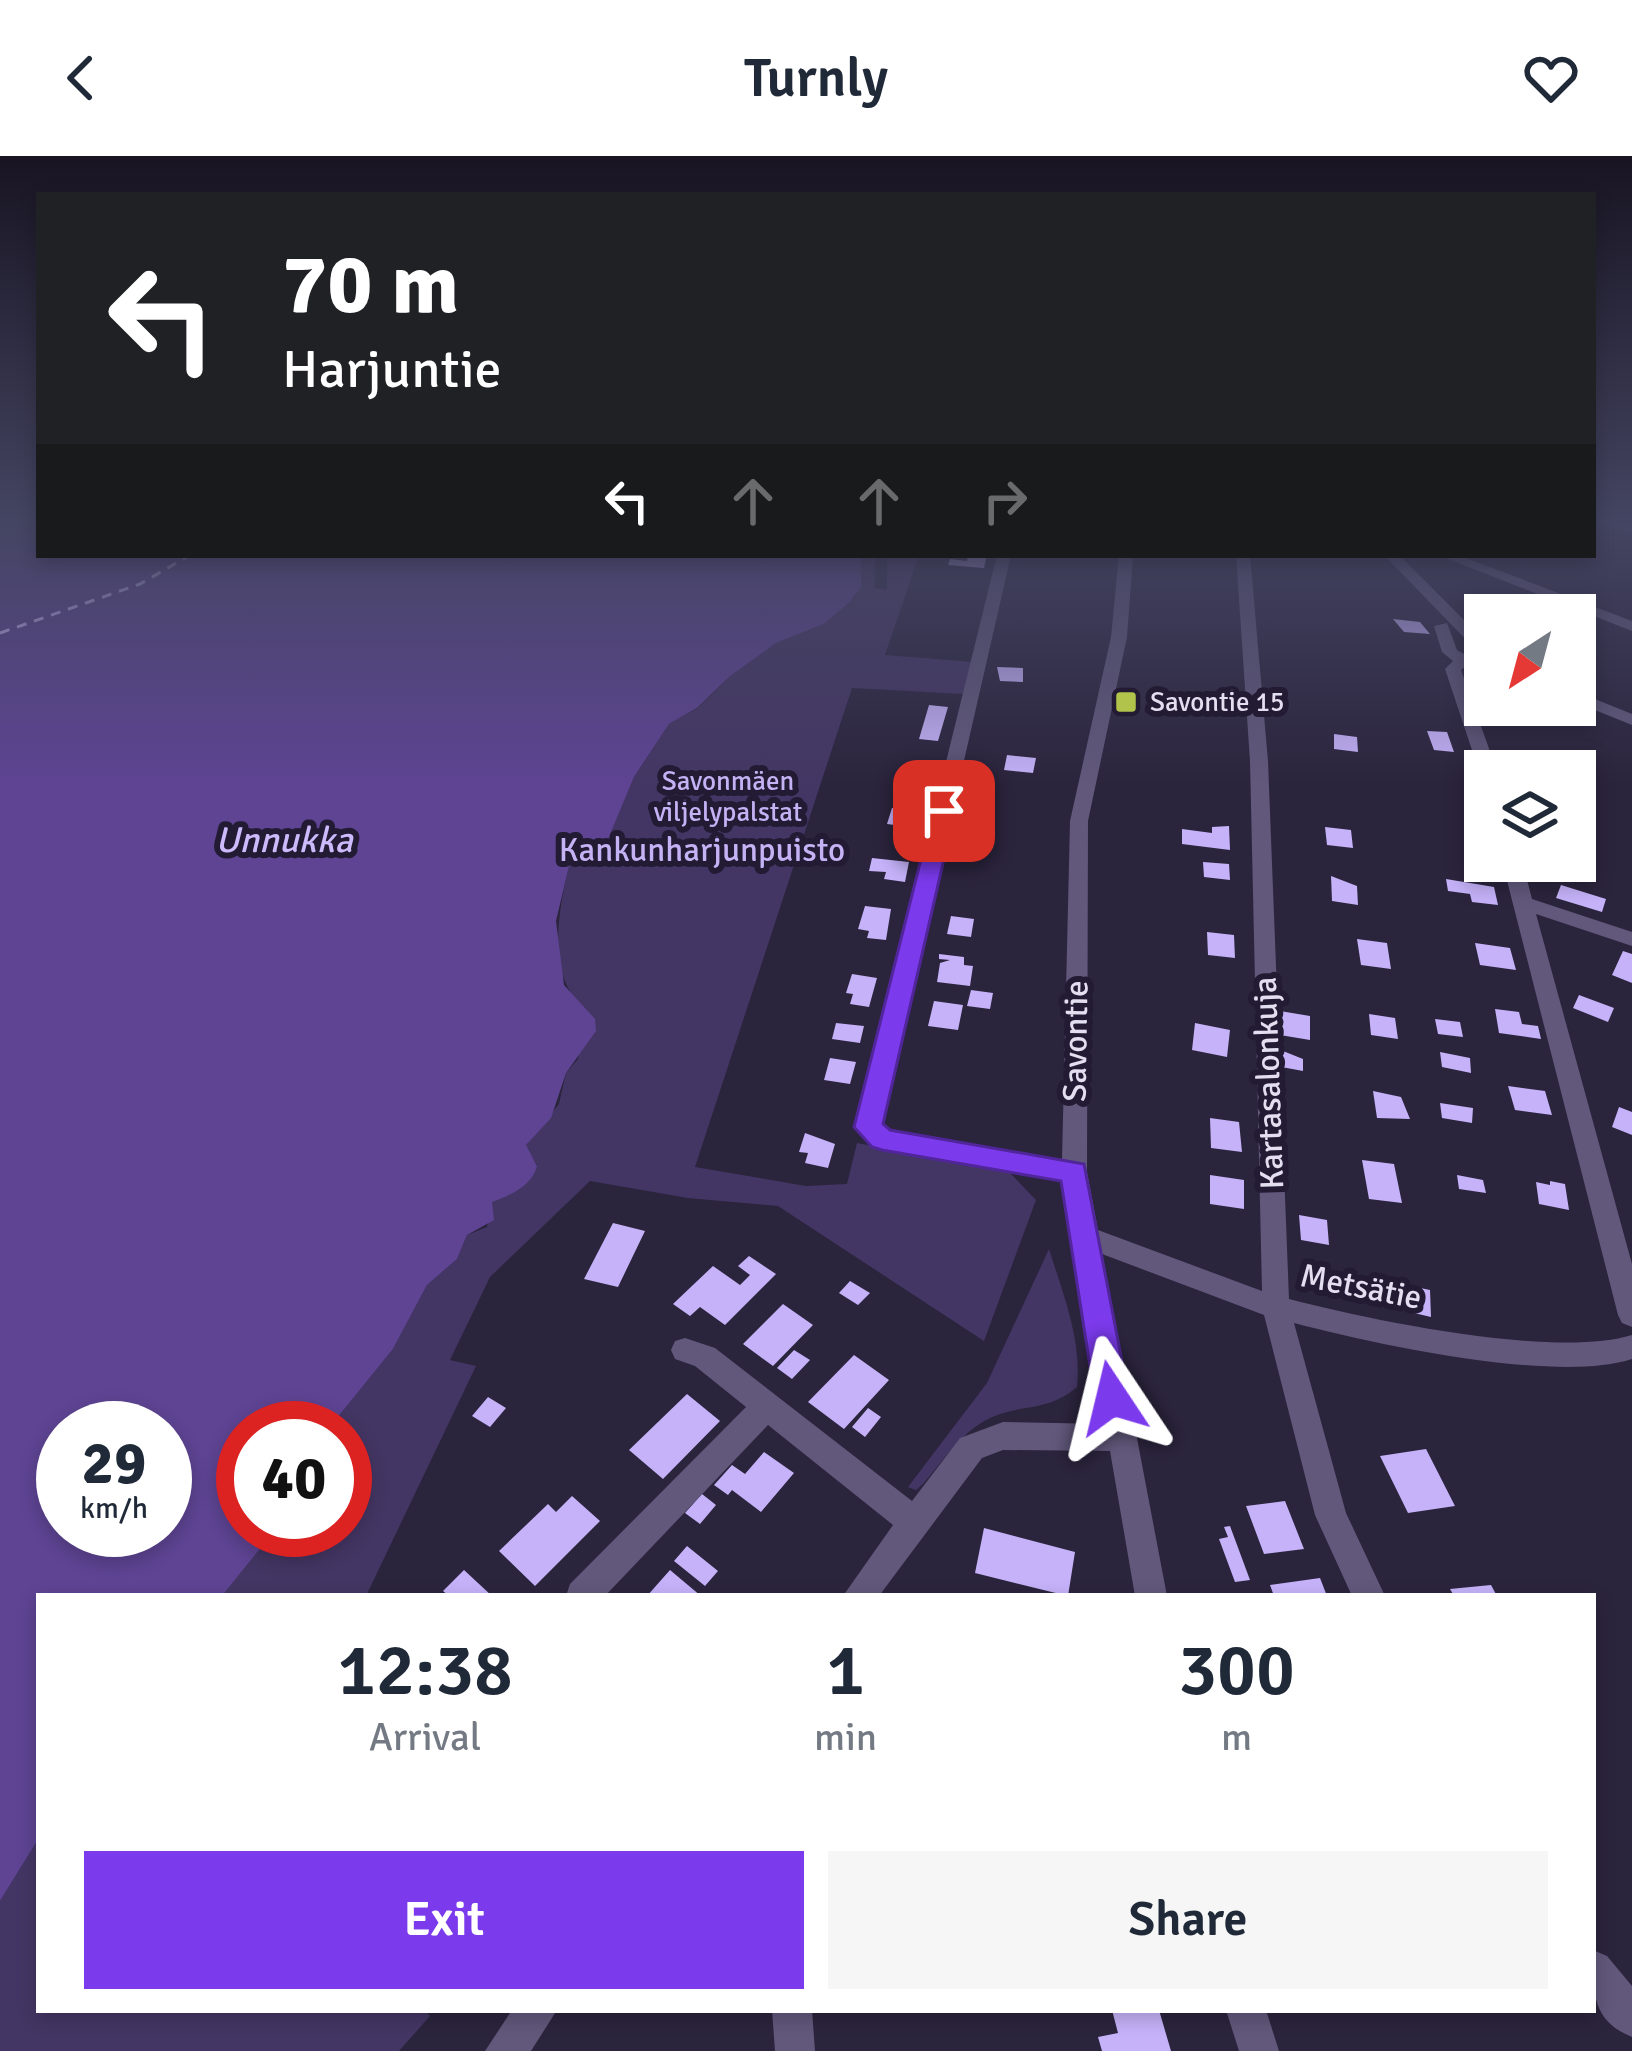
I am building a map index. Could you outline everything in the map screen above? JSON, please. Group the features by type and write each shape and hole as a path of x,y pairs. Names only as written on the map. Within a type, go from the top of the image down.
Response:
{"street":[{"path":"991,608 868,1127 882,1139 1074,1172"},
{"name":"Savontie","path":"1121,608 1078,821 1074,1172 1150,1593"},
{"name":"Kartasalonkuja","path":"1247,608 1259,761 1276,1307 1331,1515 1368,1593"},
{"path":"1442,608 1464,631"},
{"path":"1586,608 1632,626"},
{"path":"1442,626 1450,652 1463,660 1453,669 1481,750"},
{"path":"1596,705 1632,720"},
{"path":"1517,882 1632,1315"},
{"path":"1522,903 1632,939"},
{"name":"Metsätie","path":"1083,1237 1276,1307 1454,1342 1578,1357 1614,1357 1632,1346"},
{"path":"685,1350 705,1357 914,1522"},
{"path":"585,1593 768,1405"},
{"path":"861,1593 971,1448 1003,1436 1120,1438"},
{"path":"1596,1974 1632,2017"},
{"path":"505,2051 535,2013"},
{"path":"792,2013 795,2051"},
{"path":"1247,2013 1259,2051"}],"green space":[{"name":"Kankunharjunpuisto","path":"842,608 901,608 885,655 973,662 964,694 852,688 695,1167 806,1186 847,1184 857,1143 1009,1172 1036,1200 984,1341 778,1206 688,1198 590,1181 490,1277 450,1360 476,1366 367,1593 224,1593 253,1557 372,1557 372,1401 351,1401 393,1349 427,1285 457,1259 467,1235 487,1227 492,1201 504,1197 537,1165 525,1146 559,1104 566,1073 578,1059 586,1009 564,979 560,961 559,920 570,862 575,854 607,839 634,777 669,724 698,708 729,677 776,643 824,624"},
{"path":"1049,1249 1074,1335 1077,1387 1055,1401 1002,1413 980,1424 923,1484 916,1490 908,1487 987,1383"},
{"path":"36,1843 36,2013 430,2016 399,2051 0,2051 0,1901"}],"water":[{"name":"Unnukka","path":"0,608 842,608 824,624 776,643 729,677 697,708 669,724 634,777 608,839 576,854 570,862 556,921 564,985 595,1019 596,1031 566,1073 551,1118 526,1145 537,1166 530,1179 492,1202 494,1220 467,1235 457,1259 427,1285 393,1349 351,1401 216,1401 216,1557 253,1557 224,1593 36,1593 36,1843 0,1901"}],"building":[{"path":"1393,619 1420,622 1430,634 1404,632"},
{"path":"997,667 1023,668 1023,682 1000,681"},
{"path":"929,705 948,707 938,741 919,739"},
{"path":"1427,731 1447,732 1454,752 1434,750"},
{"path":"1334,734 1357,737 1358,752 1334,749"},
{"path":"1007,755 1036,758 1033,773 1004,770"},
{"path":"892,808 916,811 911,827 887,824"},
{"path":"1229,826 1230,850 1182,844 1182,829 1212,833 1212,827"},
{"path":"1325,827 1351,830 1353,848 1327,845"},
{"path":"872,858 909,862 905,882 884,879 886,872 869,871"},
{"path":"1203,862 1229,864 1230,880 1204,877"},
{"path":"1331,876 1357,886 1358,905 1332,901"},
{"path":"1446,879 1494,887 1498,905 1472,902 1470,894 1448,891"},
{"path":"1561,885 1606,899 1602,912 1556,898"},
{"path":"865,906 891,909 886,940 867,938 869,931 858,929"},
{"path":"951,916 974,919 971,937 947,934"},
{"path":"1207,932 1234,935 1235,958 1208,955"},
{"path":"1357,939 1387,943 1391,969 1361,965"},
{"path":"1475,943 1510,948 1516,970 1480,965"},
{"path":"1623,951 1632,954 1632,983 1612,975"},
{"path":"939,954 964,957 964,965 973,966 970,986 937,982 940,963 950,960 939,959"},
{"path":"852,974 877,978 869,1007 850,1004 853,994 846,993"},
{"path":"971,990 993,993 990,1009 967,1006"},
{"path":"1579,995 1614,1008 1608,1022 1573,1008"},
{"path":"934,1001 963,1005 958,1030 928,1026"},
{"path":"1495,1009 1519,1012 1522,1024 1538,1026 1541,1039 1499,1033"},
{"path":"1280,1011 1310,1016 1310,1040 1280,1035"},
{"path":"1369,1014 1395,1018 1398,1039 1371,1035"},
{"path":"1435,1019 1460,1022 1463,1037 1438,1034"},
{"path":"836,1023 864,1026 860,1043 832,1039"},
{"path":"1195,1023 1230,1030 1227,1057 1192,1050"},
{"path":"1278,1049 1303,1059 1303,1071 1276,1066"},
{"path":"1440,1052 1470,1058 1471,1073 1442,1067"},
{"path":"830,1058 856,1062 850,1084 824,1080"},
{"path":"1508,1086 1545,1091 1552,1115 1515,1110"},
{"path":"1373,1091 1401,1097 1410,1119 1377,1118"},
{"path":"1440,1103 1473,1108 1472,1123 1442,1118"},
{"path":"1619,1107 1632,1112 1632,1135 1612,1127"},
{"path":"1210,1118 1239,1122 1242,1152 1211,1148"},
{"path":"805,1133 835,1144 828,1168 805,1163 808,1153 799,1152"},
{"path":"1362,1160 1394,1164 1402,1203 1369,1199"},
{"path":"1210,1175 1244,1180 1244,1209 1210,1204"},
{"path":"1457,1175 1483,1180 1486,1193 1459,1189"},
{"path":"1550,1181 1565,1184 1569,1210 1539,1204 1536,1182 1550,1185"},
{"path":"1299,1215 1327,1220 1329,1245 1301,1240"},
{"path":"613,1223 645,1231 618,1287 584,1279"},
{"path":"749,1256 776,1274 725,1325 700,1307 690,1316 673,1304 713,1266 740,1285 750,1275 738,1266"},
{"path":"850,1281 870,1293 858,1305 839,1293"},
{"path":"1396,1283 1430,1290 1431,1317 1397,1309"},
{"path":"783,1304 813,1325 773,1366 743,1344"},
{"path":"794,1350 810,1360 792,1379 777,1368"},
{"path":"854,1355 889,1380 844,1429 808,1402"},
{"path":"687,1394 720,1421 663,1479 629,1450"},
{"path":"488,1397 506,1408 490,1427 472,1416"},
{"path":"868,1408 881,1417 865,1437 852,1427"},
{"path":"1426,1449 1455,1506 1408,1513 1380,1456"},
{"path":"764,1452 794,1473 761,1512 732,1490 728,1495 714,1485 732,1465 745,1474"},
{"path":"702,1494 716,1505 700,1524 685,1513"},
{"path":"572,1496 600,1521 535,1586 499,1551 548,1504 556,1512"},
{"path":"1285,1501 1304,1549 1264,1554 1246,1506"},
{"path":"1230,1526 1250,1580 1235,1582 1219,1539 1228,1537 1224,1527"},
{"path":"984,1528 1075,1552 1068,1593 975,1573"},
{"path":"687,1546 718,1571 705,1586 674,1561"},
{"path":"464,1570 489,1593 445,1593"},
{"path":"670,1570 697,1593 650,1593"},
{"path":"1320,1578 1326,1593 1273,1593 1270,1585"},
{"path":"1491,1585 1495,1593 1452,1593 1450,1589"},
{"path":"1113,2013 1160,2013 1171,2051 1102,2051 1098,2037 1118,2033"}],"ferry route":[{"path":"0,633 70,608"}],"place":[{"name":"Savontie 15","path":"1126,702"}],"route":[{"path":"944,811 868,1127 882,1139 1074,1172 1112,1398"}],"park label":[{"name":"Savonmäen viljelypalstat","path":"728,796"}]}
